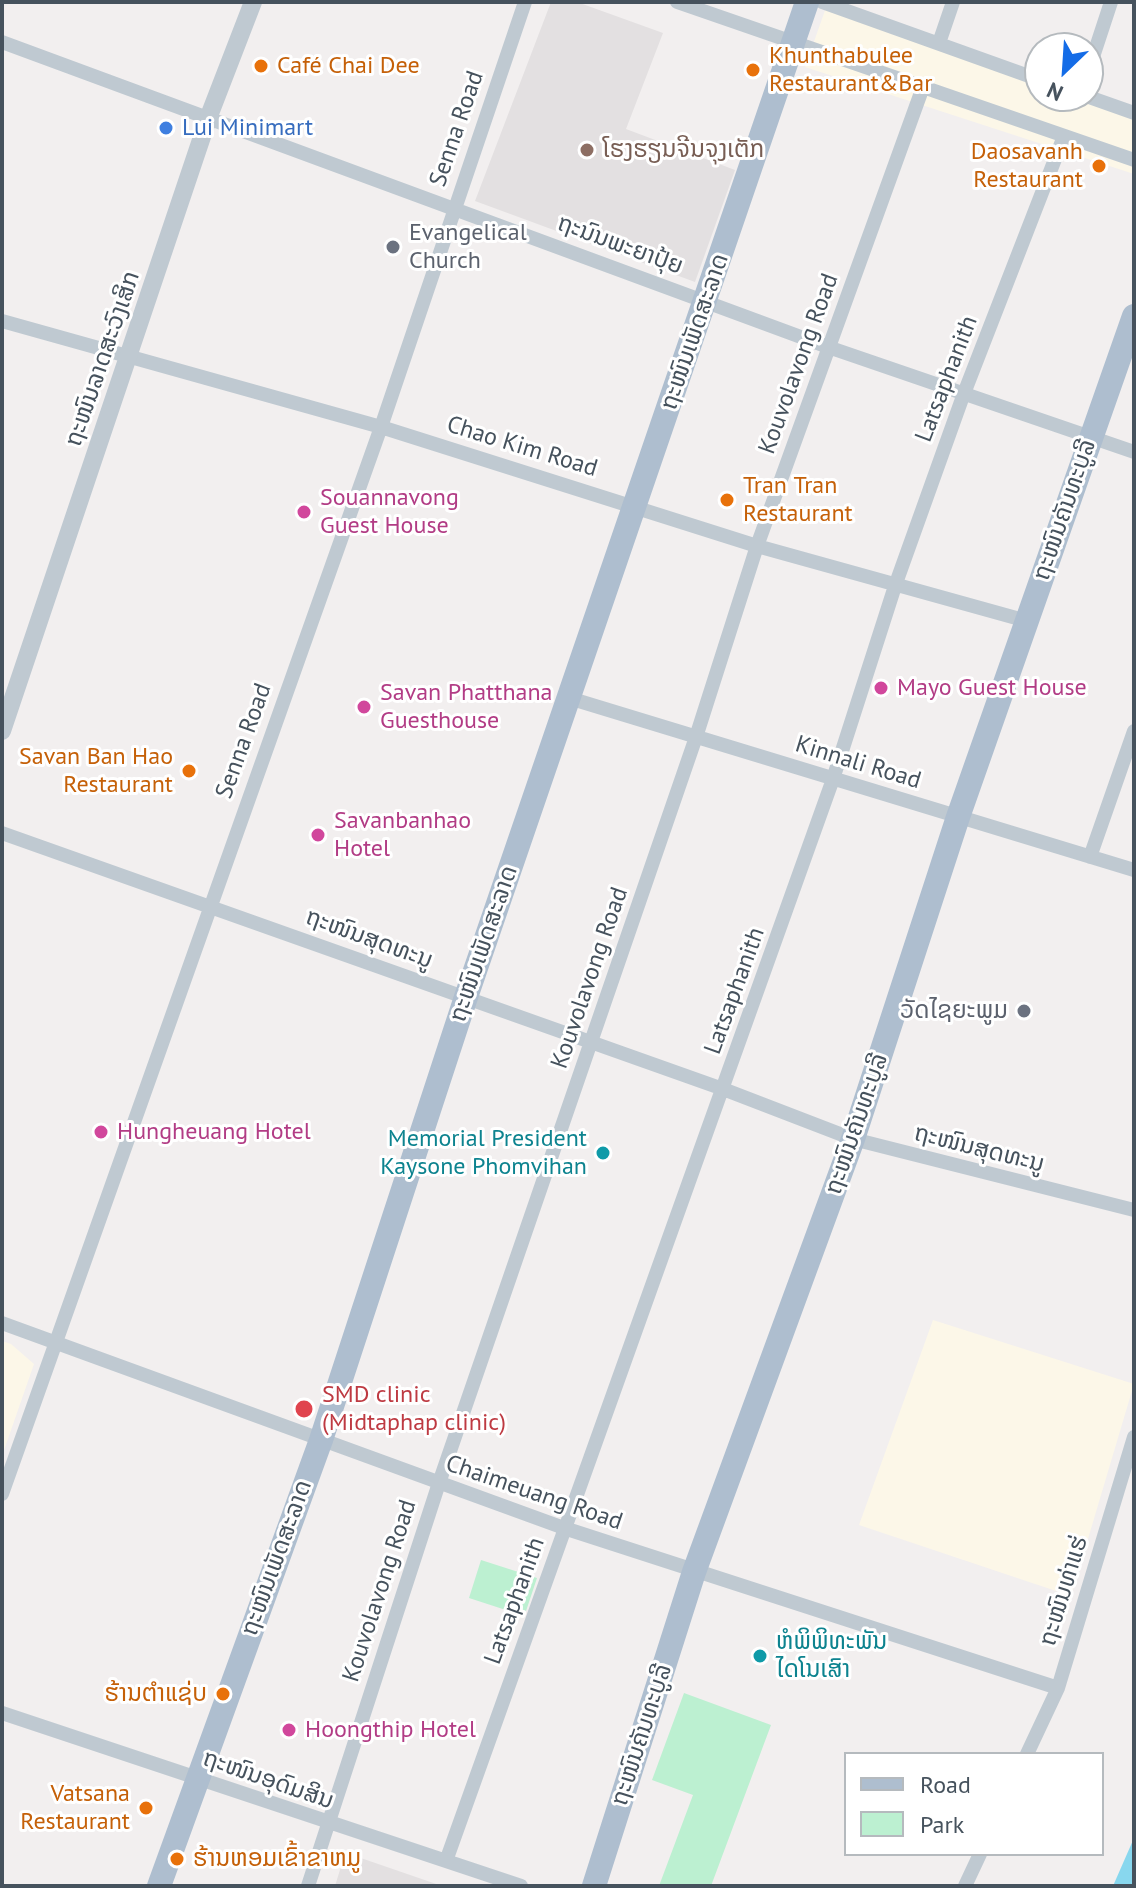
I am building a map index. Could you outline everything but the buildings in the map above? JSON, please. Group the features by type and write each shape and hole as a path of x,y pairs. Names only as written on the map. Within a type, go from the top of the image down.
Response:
{"main road":[{"name":"ຖະໜົນເພັດສະລາດ","path":"159,1886 321,1440 466,997 807,2"},
{"name":"ຖະໜົນຄັນທະບູລີ","path":"594,1886 694,1572 853,1139 958,817 1134,316"}],"street":[{"name":"ຖະໜົນລາດສະວົງເສິກ","path":"2,731 209,116 253,2"},
{"name":"Senna Road","path":"2,1494 59,1342 209,904 381,427 453,207 525,2"},
{"path":"677,2 1134,160"},
{"path":"822,2 1024,74"},
{"path":"939,43 953,2"},
{"path":"1101,32 1111,2"},
{"name":"ຖະນົນພະຍາປຸ້ຍ","path":"2,42 963,396 1134,452"},
{"name":"Kouvolavong Road","path":"308,1886 439,1483 696,737 757,546 923,87"},
{"path":"1104,102 1134,113"},
{"name":"Latsaphanith","path":"446,1861 833,779 895,586 963,396 1064,136"},
{"name":"Chao Kim Road","path":"2,321 381,427 757,546 1027,621"},
{"name":"Kinnali Road","path":"569,698 1134,870"},
{"path":"1090,857 1134,731"},
{"name":"ຖະໜົນສຸດທະນູ","path":"2,833 209,904 723,1089 853,1139 1134,1210"},
{"name":"Chaimeuang Road","path":"2,1323 564,1528 1058,1688"},
{"name":"ຖະໜົນທ່າແຮ່","path":"1028,1752 1058,1688 1134,1437"},
{"name":"ຖະໜົນອຸດົມສິນ","path":"2,1713 521,1886"},
{"path":"965,1886 979,1856"}],"shaded area":[{"name":"ໂຮງຮຽນຈີນຈຸງເຕັກ","path":"551,2 577,2 663,33 626,129 735,170 695,282 475,201"},
{"path":"828,2 1024,69 1024,112 1104,112 1104,99 1134,106 1134,174 805,67"},
{"path":"933,1320 1134,1384 1071,1596 859,1525"},
{"path":"2,1341 11,1344 34,1364 2,1456"},
{"path":"355,1856 442,1886 335,1886 343,1860"}],"green space":[{"path":"481,1560 537,1578 526,1611 515,1607 512,1612 469,1598"},
{"path":"684,1693 771,1725 711,1886 659,1886 693,1795 652,1780"}],"water":[{"path":"1134,1838 1134,1886 1113,1886"}],"place":[{"name":"Café Chai Dee","path":"261,66"},
{"name":"Khunthabulee Restaurant&Bar","path":"753,70"},
{"name":"Lui Minimart","path":"166,128"},
{"name":"ໂຮງຮຽນຈີນຈຸງເຕັກ","path":"587,150"},
{"name":"Daosavanh Restaurant","path":"1099,166"},
{"name":"Evangelical Church","path":"393,247"},
{"name":"Tran Tran Restaurant","path":"727,500"},
{"name":"Souannavong Guest House","path":"304,512"},
{"name":"Mayo Guest House","path":"881,688"},
{"name":"Savan Phatthana Guesthouse","path":"364,707"},
{"name":"Savan Ban Hao Restaurant","path":"189,771"},
{"name":"Savanbanhao Hotel","path":"318,835"},
{"name":"ວັດໄຊຍະພູມ","path":"1024,1011"},
{"name":"Hungheuang Hotel","path":"101,1132"},
{"name":"Memorial President Kaysone Phomvihan","path":"603,1153"},
{"name":"SMD clinic (Midtaphap clinic)","path":"304,1409"},
{"name":"ຫໍພິພິທະພັນ ໄດໂນເສົາ","path":"760,1656"},
{"name":"ຮ້ານຕຳແຊ່ບ","path":"223,1694"},
{"name":"Hoongthip Hotel","path":"289,1730"},
{"name":"Vatsana Restaurant","path":"146,1808"},
{"name":"ຮ້ານຫອມເຂົ້າຂາຫມູ","path":"177,1859"}]}
